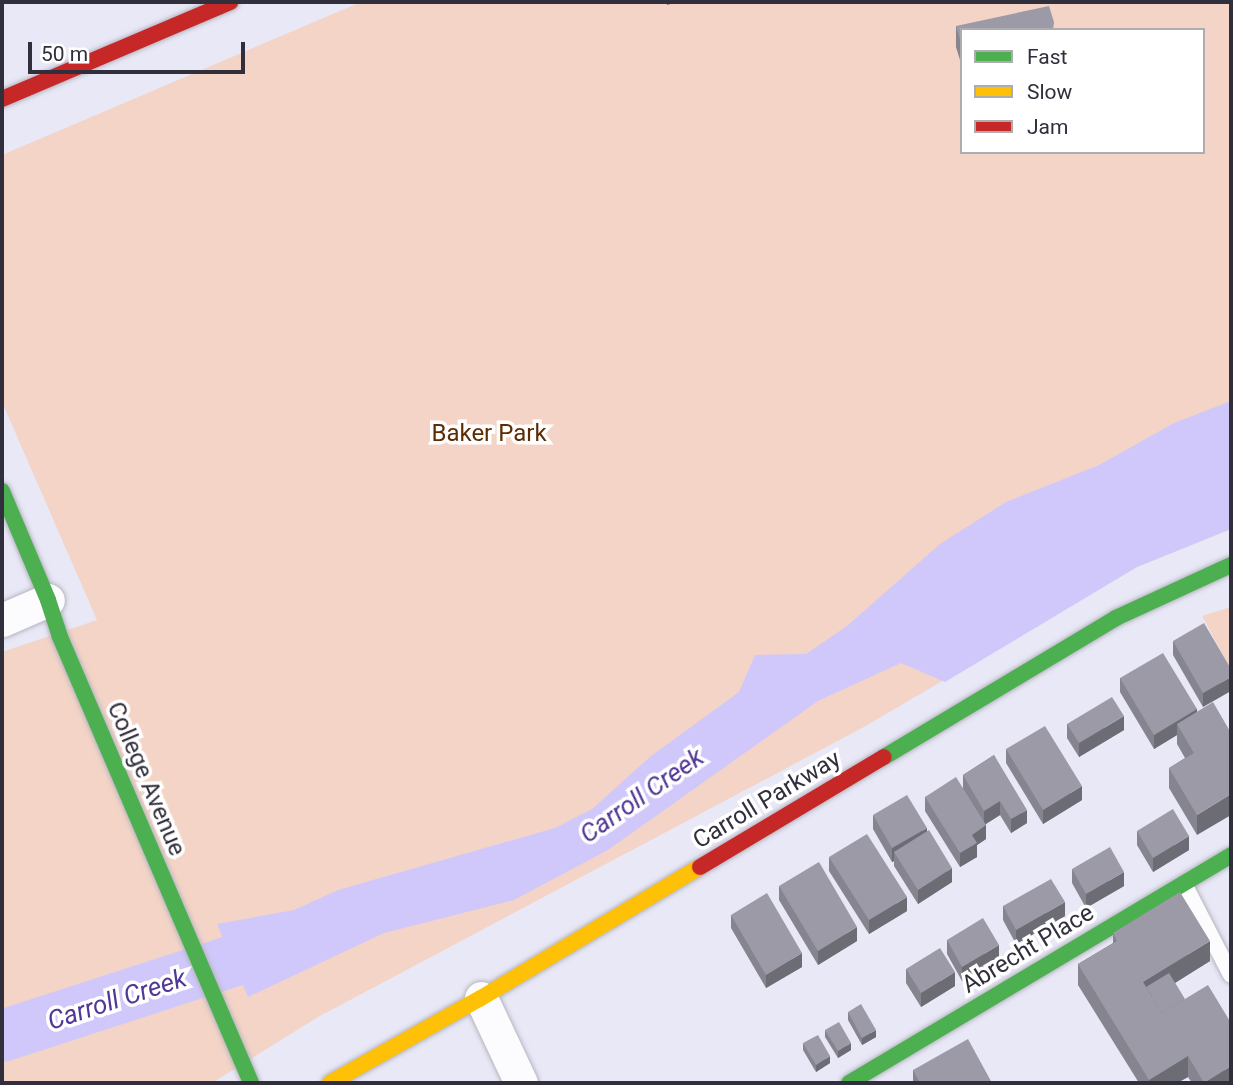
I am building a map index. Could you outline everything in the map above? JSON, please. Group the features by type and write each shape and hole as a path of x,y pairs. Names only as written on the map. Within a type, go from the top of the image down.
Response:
{"street":[{"path":"2,99 230,2"},
{"name":"College Avenue","path":"2,491 48,600 60,637 251,1083"},
{"name":"Carroll Parkway","path":"330,1083 481,998 1116,618 1231,565"},
{"path":"2,620 48,600"},
{"name":"Abrecht Place","path":"849,1083 1231,855"},
{"path":"481,998 521,1083"}],"lane":[{"path":"1184,883 1231,975"}],"green space":[{"name":"Baker Park","path":"361,2 1231,2 1231,529 1137,567 862,728 318,1017 212,1083 2,1083 2,652 97,620 2,402 2,155"},
{"path":"1231,607 1231,670 1202,616"}],"water":[{"path":"1231,401 1231,529 1137,567 945,682 901,663 818,701 608,850 514,900 384,933 248,997 217,924 294,910 338,890 555,828 592,809 651,756 739,692 755,655 806,654 847,626 940,544 1006,502 1099,465 1174,423"}],"building":[{"path":"1049,6 1054,22 1053,28 960,28 960,40 956,26"},
{"path":"1204,623 1231,669 1231,677 1203,693 1173,641"},
{"path":"1163,653 1197,709 1154,735 1120,678"},
{"path":"1112,697 1124,716 1079,743 1067,724"},
{"path":"1213,702 1231,733 1231,794 1197,815 1169,768 1194,753 1177,724"},
{"path":"1045,726 1082,786 1043,810 1006,749"},
{"path":"994,755 1027,810 1011,819 1000,801 984,811 963,775"},
{"path":"956,777 986,825 972,835 977,843 960,853 925,797"},
{"path":"907,795 927,828 892,848 873,815"},
{"path":"1173,809 1189,836 1153,858 1137,831"},
{"path":"929,830 952,868 918,890 894,852"},
{"path":"867,834 907,897 869,920 829,857"},
{"path":"1110,847 1124,872 1086,894 1072,869"},
{"path":"819,862 857,927 818,951 779,886"},
{"path":"1051,879 1065,902 1016,930 1003,906"},
{"path":"1180,892 1210,941 1143,982 1162,1013 1208,985 1231,1023 1231,1066 1204,1083 1188,1056 1149,1080 1078,964 1117,941 1113,933"},
{"path":"767,893 802,953 766,975 731,915"},
{"path":"983,918 999,945 962,967 947,940"},
{"path":"940,948 955,972 921,993 906,969"},
{"path":"1169,973 1185,999 1162,1013 1146,987"},
{"path":"861,1004 876,1030 862,1038 848,1012"},
{"path":"839,1022 851,1043 838,1051 825,1030"},
{"path":"818,1035 830,1056 816,1065 803,1043"},
{"path":"968,1039 992,1083 920,1083 913,1070"}],"waterway":[{"name":"Carroll Creek","path":"2,1036 301,939"}],"traffic: fast":[{"path":"2,491 48,600 60,637 251,1083"},
{"path":"884,757 1116,618 1231,565"},
{"path":"849,1083 1231,855"}],"traffic: slow":[{"path":"330,1083 481,998 700,867"}],"traffic: jam":[{"path":"2,99 230,2"},
{"path":"700,867 884,757"}]}
